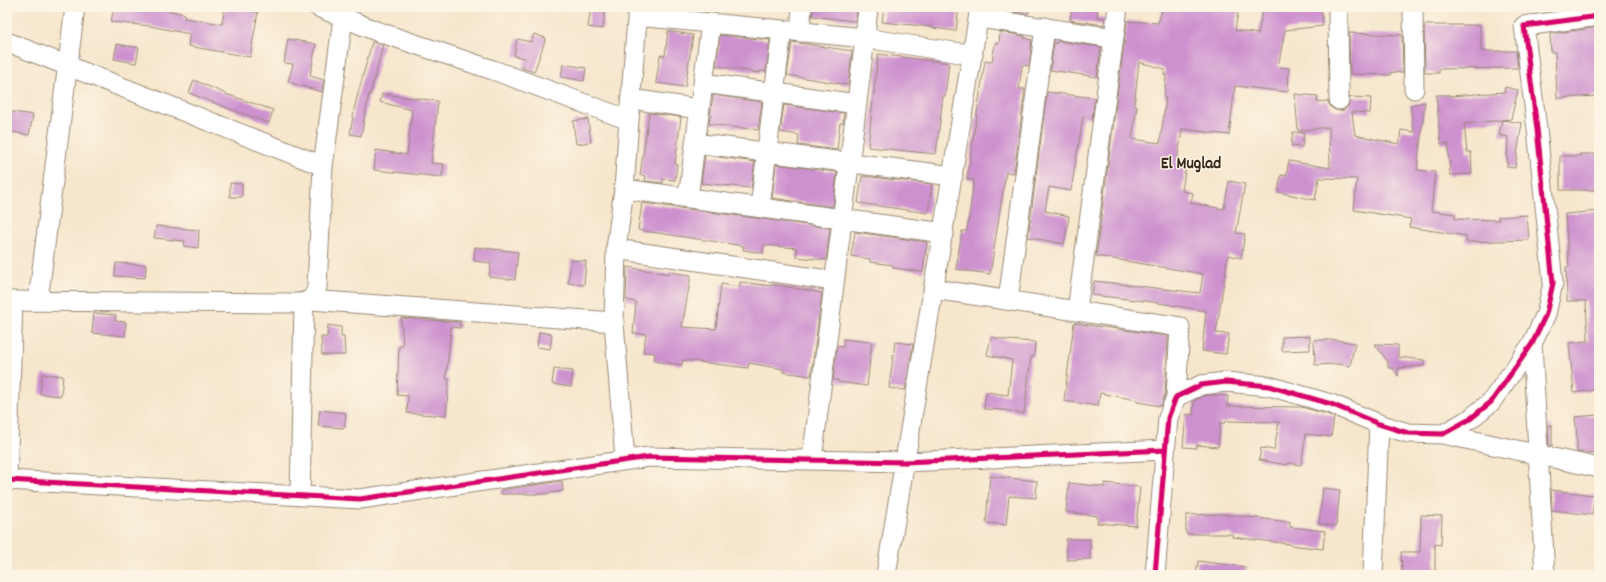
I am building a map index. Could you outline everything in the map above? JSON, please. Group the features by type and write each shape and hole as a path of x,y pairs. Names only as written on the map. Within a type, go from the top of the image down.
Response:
{"street":[{"path":"38,301 75,7"},
{"path":"318,7 376,31 493,70 629,120"},
{"path":"760,207 774,92 791,31 802,7"},
{"path":"812,460 868,7"},
{"path":"1077,311 1118,7"},
{"path":"1338,7 1339,100"},
{"path":"1414,7 1414,89"},
{"path":"625,460 614,322 616,249 624,189 638,12 711,23 865,38 973,55"},
{"path":"886,575 980,12 1045,28 1114,38"},
{"path":"1443,434 1470,419 1491,402 1532,344 1546,314 1553,283 1537,129 1524,26 1599,16"},
{"path":"300,495 307,302 315,295 317,287 323,166 343,18"},
{"path":"688,198 711,23"},
{"path":"1008,300 1045,28"},
{"path":"7,42 323,166"},
{"path":"703,83 857,104"},
{"path":"631,99 699,110"},
{"path":"695,143 953,176"},
{"path":"624,189 944,233"},
{"path":"616,249 834,281"},
{"path":"934,289 1180,327 1176,397 1168,418 1155,575"},
{"path":"614,322 307,302 10,301 7,480 360,498 649,457 904,462 1165,450"},
{"path":"1532,344 1544,575"},
{"path":"1176,397 1201,384 1226,382 1269,386 1331,404 1379,424 1408,432 1443,434 1599,468"},
{"path":"1373,575 1379,424"}],"building":[{"path":"114,7 149,7 185,14 184,18 222,24 225,7 258,12 250,57 188,46 190,34 150,26 111,22"},
{"path":"591,7 605,7 603,29 588,27"},
{"path":"813,7 857,7 856,19 854,21 812,16"},
{"path":"884,7 959,7 956,31 882,22"},
{"path":"1005,7 1030,7 1028,14 1004,11"},
{"path":"1072,7 1098,7 1097,17 1105,18 1104,25 1070,20"},
{"path":"1163,7 1239,7 1235,30 1258,34 1263,7 1321,7 1323,26 1285,30 1278,67 1289,68 1288,92 1235,86 1229,135 1182,129 1177,163 1186,165 1182,191 1193,193 1191,203 1224,209 1229,181 1245,184 1236,233 1245,234 1241,258 1228,255 1216,333 1229,334 1226,354 1202,351 1206,311 1153,302 1092,295 1094,281 1200,293 1203,274 1096,256 1127,21 1158,23","holes":["1139,62 1165,69 1164,75 1166,75 1164,98 1166,98 1160,143 1132,139 1137,106 1134,106"]},
{"path":"1424,25 1480,25 1481,51 1516,51 1518,68 1439,69 1439,73 1425,73"},
{"path":"1599,27 1599,96 1557,98 1555,52 1551,52 1550,34"},
{"path":"668,31 693,35 685,87 656,83 660,55 665,56"},
{"path":"1000,32 1025,36 1024,38 1032,40 1029,66 1022,65 1019,89 1025,89 1014,173 1006,172 990,274 956,269 962,231 967,231 974,180 967,179 985,61 992,62 995,43 999,43"},
{"path":"1349,33 1402,35 1403,73 1391,72 1391,75 1350,74"},
{"path":"534,34 546,38 534,72 522,68 525,58 514,56 517,39 531,42"},
{"path":"720,35 770,40 766,72 760,71 760,73 716,66"},
{"path":"288,39 316,44 310,76 324,80 322,92 288,82 293,64 284,63"},
{"path":"1057,41 1101,47 1097,77 1050,70 1054,43 1056,44"},
{"path":"372,42 383,45 370,95 369,94 361,136 350,134 355,105"},
{"path":"792,42 852,51 848,85 787,75"},
{"path":"117,44 139,48 136,63 114,59"},
{"path":"878,54 949,63 945,96 943,96 936,154 868,147"},
{"path":"563,64 586,68 584,81 561,77"},
{"path":"194,80 226,94 273,110 269,123 189,93"},
{"path":"1505,87 1518,90 1511,119 1464,124 1467,152 1471,152 1472,174 1450,175 1448,143 1441,144 1436,95 1450,96 1504,92"},
{"path":"1047,92 1095,98 1092,118 1083,117 1071,191 1049,187 1045,211 1069,216 1064,244 1028,237"},
{"path":"382,94 438,101 431,163 444,164 442,177 374,170 376,150 407,155 412,110 380,102"},
{"path":"1295,94 1318,96 1317,102 1328,101 1333,109 1339,111 1344,110 1348,106 1350,97 1371,98 1370,113 1352,112 1355,135 1399,144 1401,130 1414,132 1410,105 1425,102 1417,170 1435,172 1431,211 1455,214 1455,219 1499,220 1498,217 1527,215 1529,240 1466,242 1466,236 1409,227 1411,219 1354,210 1357,179 1319,178 1315,200 1278,192 1281,175 1286,176 1289,161 1330,168 1329,127 1298,131"},
{"path":"713,95 762,102 758,130 709,124"},
{"path":"784,105 844,113 843,123 840,123 837,150 798,145 799,135 780,132"},
{"path":"7,111 33,115 29,135 7,131"},
{"path":"649,113 681,117 675,164 677,164 675,180 663,179 663,183 645,181 646,176 640,175"},
{"path":"588,119 591,142 576,144 573,121"},
{"path":"1502,120 1522,123 1515,168 1507,167 1508,137 1499,135"},
{"path":"1293,132 1304,133 1302,147 1291,146"},
{"path":"1580,154 1599,154 1599,190 1560,190 1560,156 1581,156"},
{"path":"705,155 755,162 751,188 701,183"},
{"path":"776,164 837,172 833,207 772,198"},
{"path":"862,176 932,184 928,213 858,203"},
{"path":"230,183 242,184 242,197 230,197"},
{"path":"642,203 830,228 826,260 796,257 797,248 764,245 763,253 743,250 744,246 638,230"},
{"path":"1599,211 1599,389 1574,393 1569,343 1588,341 1586,301 1567,301 1566,267 1569,267 1565,214"},
{"path":"156,226 199,230 198,248 184,246 185,241 154,238"},
{"path":"855,232 927,242 923,272 893,268 893,265 870,262 870,259 851,256"},
{"path":"475,247 518,252 515,280 489,277 491,263 474,261"},
{"path":"571,260 586,261 584,285 568,283"},
{"path":"116,263 146,265 145,278 115,276"},
{"path":"627,267 669,274 669,272 691,275 682,327 716,329 721,284 739,287 740,282 772,286 772,284 822,293 811,376 783,372 783,369 749,363 748,368 683,360 682,365 654,361 655,353 643,352 646,334 633,333 636,302 626,300"},
{"path":"94,313 116,315 115,321 126,322 125,336 92,333"},
{"path":"401,318 460,322 460,328 451,327 446,379 449,379 446,416 407,413 408,396 397,395 399,346 403,346"},
{"path":"1074,323 1168,336 1165,395 1161,406 1100,393 1098,406 1064,401"},
{"path":"328,325 341,327 341,337 344,337 345,355 322,355 321,337 327,337"},
{"path":"539,332 552,334 550,349 537,347"},
{"path":"1310,336 1310,350 1282,351 1282,337"},
{"path":"991,337 1035,342 1034,357 1031,357 1024,414 1004,410 984,409 986,392 1008,395 1012,360 987,355"},
{"path":"843,339 872,342 867,386 833,380 837,346 843,347"},
{"path":"1314,340 1336,340 1355,343 1350,366 1338,364 1315,365"},
{"path":"895,342 913,344 905,390 889,388"},
{"path":"1375,344 1398,345 1398,357 1424,360 1424,366 1398,368 1398,376 1393,368 1388,368 1388,362"},
{"path":"554,369 573,371 571,387 552,384"},
{"path":"42,374 63,376 61,396 40,394"},
{"path":"1204,396 1228,396 1227,406 1301,407 1327,414 1334,417 1331,437 1306,434 1301,465 1288,463 1287,465 1259,460 1261,448 1274,450 1279,422 1226,421 1225,423 1220,423 1218,447 1197,445 1196,448 1183,447 1186,414 1193,415 1194,401"},
{"path":"320,410 346,413 344,428 318,426"},
{"path":"1597,415 1599,453 1577,452 1575,417"},
{"path":"1548,425 1552,425 1552,446 1549,446"},
{"path":"990,476 1037,481 1036,498 1009,496 1006,525 986,523"},
{"path":"562,481 563,491 544,494 501,494 501,490"},
{"path":"1069,483 1105,487 1105,483 1140,487 1136,526 1097,523 1098,516 1066,512"},
{"path":"1323,488 1340,490 1336,526 1319,524"},
{"path":"1551,490 1595,495 1592,515 1552,510"},
{"path":"1222,514 1290,522 1290,527 1325,531 1323,549 1232,537 1232,534 1186,534 1186,515"},
{"path":"1421,515 1442,516 1441,545 1435,544 1435,574 1402,574 1401,552 1420,552"},
{"path":"1066,539 1090,539 1090,559 1067,560"},
{"path":"1198,561 1245,567 1245,575 1196,575"}],"cycle path":[{"path":"1155,575 1168,418 1176,397 1201,385 1226,382 1269,386 1331,404 1379,424 1408,433 1443,434 1470,419 1491,402 1532,344 1546,314 1553,283 1537,129 1524,26 1599,16"},
{"path":"7,480 360,499 649,457 905,462 1165,450"}],"district":[{"name":"El Muglad","path":"1191,165"}]}
